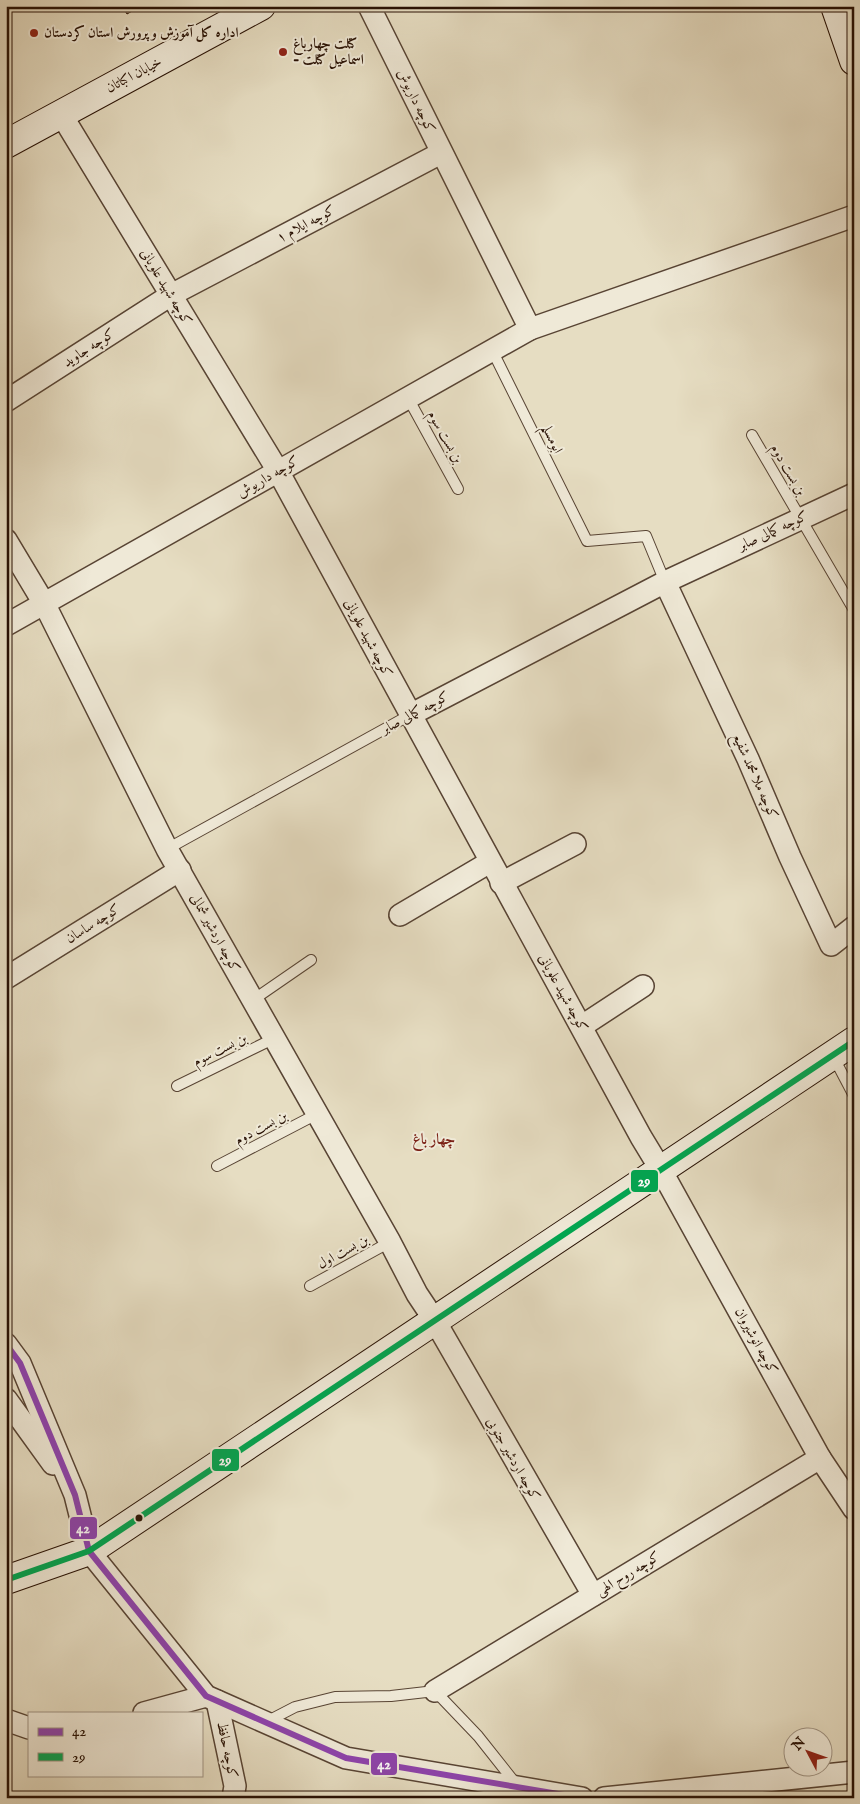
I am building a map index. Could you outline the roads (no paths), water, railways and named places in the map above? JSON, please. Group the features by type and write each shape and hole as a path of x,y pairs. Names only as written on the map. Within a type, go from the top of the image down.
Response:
{"main road":[{"name":"خیابان اکباتان","path":"6,144 262,6"},
{"path":"835,6 854,61"},
{"path":"6,1580 89,1551 843,1048"}],"street":[{"name":"کوچه داریوش","path":"368,6 530,329"},
{"name":"کوچه شهید علویانی","path":"61,114 278,471 641,1137 662,1170"},
{"name":"کوچه ایلام ۱","path":"171,295 441,153"},
{"name":"کوچه داریوش","path":"6,625 45,605 530,329 854,216"},
{"name":"کوچه جاوید","path":"6,401 171,295"},
{"name":"کوچه کمالی صابر","path":"410,715 665,582 854,494"},
{"name":"کوچه اردشیر شمالی","path":"6,540 45,605 168,849 390,1242 417,1294 435,1321"},
{"name":"کوچه ملا محمد شفیع","path":"665,582 748,759 790,857 831,945 854,927"},
{"path":"502,883 575,844"},
{"path":"400,915 490,862"},
{"name":"کوچه ساسان","path":"6,978 180,870"},
{"path":"582,1026 643,986"},
{"name":"کوچه انوشیروان","path":"662,1170 820,1458 854,1509"},
{"name":"کوچه اردشیر جنوبی","path":"435,1321 593,1595"},
{"path":"6,1344 20,1363 74,1495 89,1551 212,1699 346,1758 582,1798"},
{"path":"6,1399 74,1495"},
{"name":"کوچه روح الهی","path":"435,1691 820,1458"},
{"path":"149,1712 212,1699"},
{"name":"کوچه حافظ","path":"212,1699 235,1786 234,1797"},
{"path":"6,1720 28,1728"},
{"path":"604,1798 854,1772"}],"lane":[{"name":"ابومسلم","path":"492,350 587,541 646,536 665,582"},
{"name":"بن بست سوم","path":"408,398 458,489"},
{"name":"بن بست دوم","path":"752,435 854,610"},
{"name":"کوچه کمالی صابر","path":"168,849 410,715"},
{"path":"253,1000 311,960"},
{"name":"بن بست سوم","path":"177,1086 275,1038"},
{"path":"843,1048 854,1096"},
{"name":"بن بست دوم","path":"217,1166 318,1114"},
{"name":"بن بست اول","path":"310,1286 390,1242"},
{"path":"266,1722 295,1707 334,1697 391,1696 435,1691 478,1736 518,1787"}],"place":[{"name":"اداره کل آموزش و پرورش استان کردستان","path":"34,33"},
{"name":"کتلت چهارباغ - اسماعیل کتلت","path":"283,52"}],"district":[{"name":"چهار باغ","path":"434,1139"}]}
